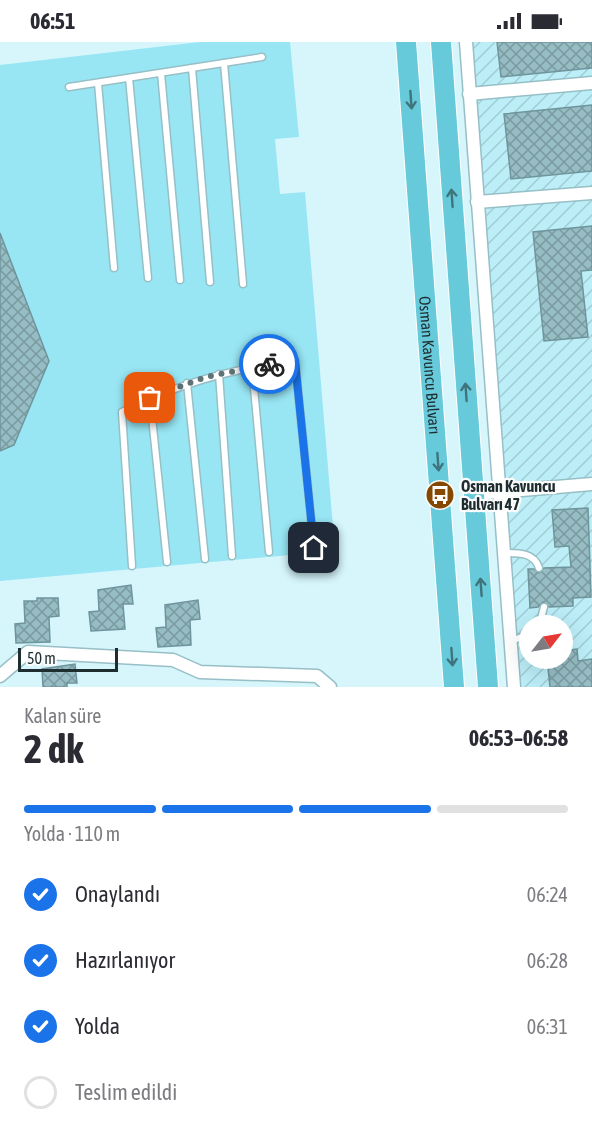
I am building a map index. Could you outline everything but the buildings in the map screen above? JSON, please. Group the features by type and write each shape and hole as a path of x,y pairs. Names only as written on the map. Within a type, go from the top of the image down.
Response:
{"highway":[{"name":"Osman Kavuncu Bulvarı","path":"406,42 454,687"},
{"name":"Osman Kavuncu Bulvarı","path":"441,42 488,687"}],"street":[{"path":"466,42 514,687"},
{"path":"469,94 592,83"},
{"path":"477,202 592,193"},
{"path":"474,494 592,484"},
{"path":"0,676 28,652 173,660 200,672 317,676 330,687"}],"lane":[{"path":"69,87 262,57"},
{"path":"224,63 243,284"},
{"path":"192,69 210,282"},
{"path":"161,73 180,280"},
{"path":"129,78 148,278"},
{"path":"98,83 114,268"},
{"path":"132,566 122,412 187,383 252,366 295,361 314,548"},
{"path":"252,366 269,552"},
{"path":"219,374 232,556"},
{"path":"187,383 205,559"},
{"path":"150,398 167,562"},
{"path":"503,553 527,555 536,561 539,568"},
{"path":"542,615 544,607"},
{"path":"510,642 519,638"}],"shaded area":[{"path":"200,42 290,42 299,137 275,139 280,194 305,192 335,551 0,581 0,65"},
{"path":"464,42 592,42 592,687 520,687"}],"way so far":[{"path":"150,398 206,377 255,365 269,364"}],"place":[{"name":"Osman Kavuncu Bulvarı 47","path":"440,495"}],"route":[{"path":"269,364 295,361 314,548"}]}
